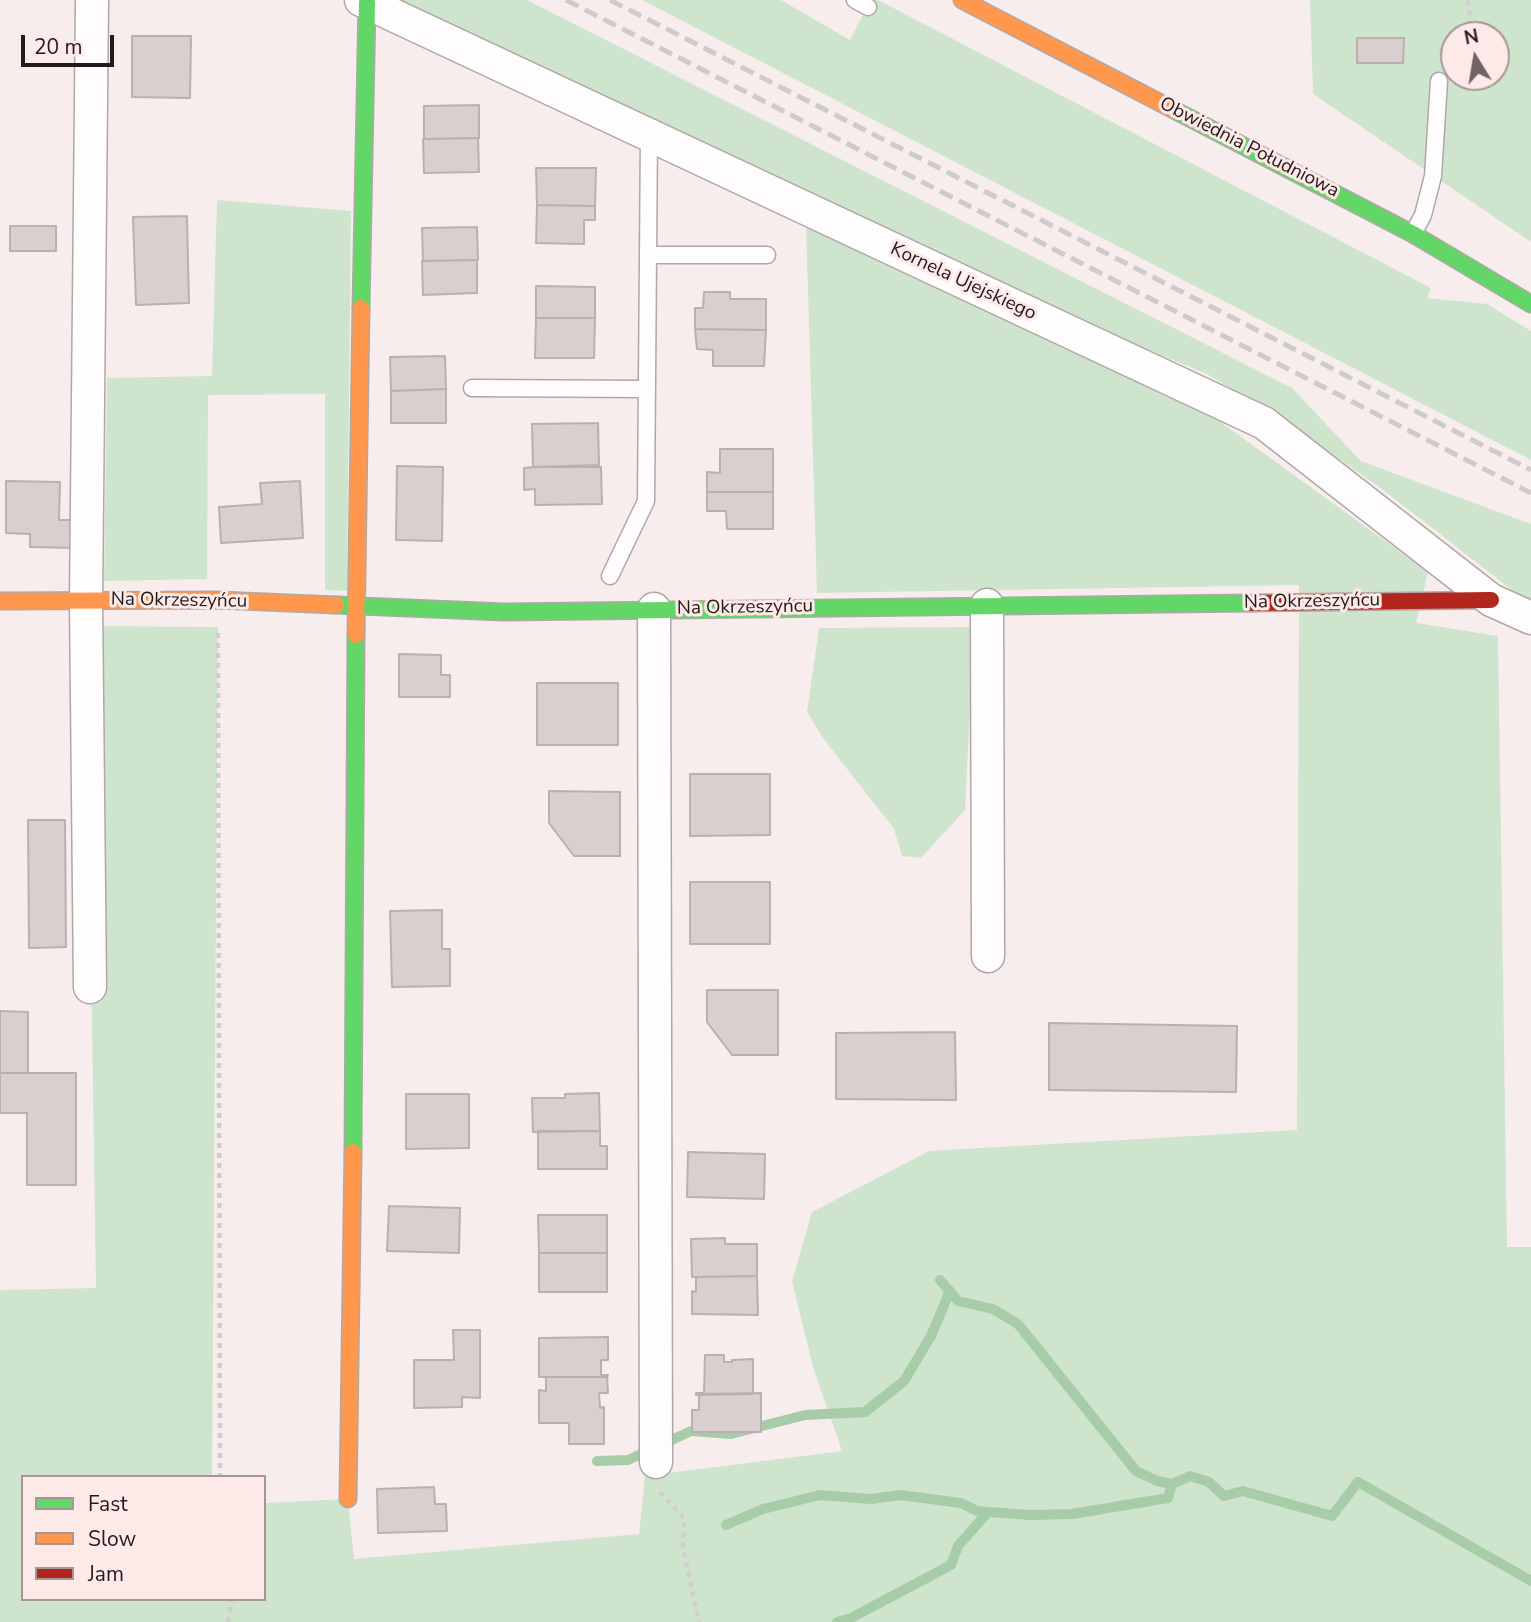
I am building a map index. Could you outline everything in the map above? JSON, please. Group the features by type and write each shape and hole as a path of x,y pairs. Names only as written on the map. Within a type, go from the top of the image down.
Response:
{"street":[{"path":"90,987 86,600 92,0"},
{"name":"Obwiednia Południowa","path":"962,0 1413,234 1531,304"},
{"path":"348,1499 364,1"},
{"name":"Kornela Ujejskiego","path":"364,1 1264,423 1491,600 1531,618"},
{"name":"Na Okrzeszyńcu","path":"0,601 218,600 504,612 654,608 1491,600"},
{"path":"987,605 988,956"},
{"path":"654,608 654,1473"}],"lane":[{"path":"1413,234 1423,215 1433,176 1439,81"},
{"path":"610,576 646,501 649,134"},
{"path":"648,255 767,255"},
{"path":"472,388 647,389"}],"path":[{"path":"1468,0 1470,21"},
{"path":"218,600 220,1475"},
{"path":"654,1473 684,1518 683,1548 699,1622"},
{"path":"228,1622 232,1601"}],"green space":[{"path":"393,0 527,0 1292,388 1361,461 1531,524 1531,601 1517,594 1382,489 1297,430 1207,374 1006,292 680,131"},
{"path":"642,0 781,0 850,40 871,0 878,0 1431,288 1427,298 1487,304 1531,331 1531,460"},
{"path":"1310,0 1531,0 1531,242 1313,94"},
{"path":"217,200 351,211 347,591 325,590 325,394 208,395 207,579 104,581 107,378 212,376"},
{"path":"806,224 1215,418 1428,572 1416,623 1498,636 1507,1247 1531,1247 1531,1622 0,1622 0,1290 96,1288 86,626 218,627 212,1475 21,1475 21,1601 266,1601 266,1503 348,1499 354,1559 639,1534 645,1476 842,1451 813,1367 792,1281 812,1212 929,1151 1297,1130 1299,585 817,593"},
{"path":"974,627 965,810 921,858 902,856 894,829 823,738 807,712 819,628"}],"building":[{"path":"132,36 191,36 190,98 132,97"},
{"path":"1357,38 1404,38 1403,63 1357,63"},
{"path":"479,105 479,138 424,139 424,106"},
{"path":"478,138 479,172 424,173 423,139"},
{"path":"536,168 596,168 595,206 537,205"},
{"path":"537,205 595,206 595,220 584,220 584,244 536,243"},
{"path":"187,216 189,303 136,305 133,217"},
{"path":"10,226 56,226 56,251 10,251"},
{"path":"477,227 478,260 423,261 422,228"},
{"path":"477,260 477,293 423,295 422,261"},
{"path":"536,286 595,287 595,318 536,318"},
{"path":"704,292 730,292 730,299 766,299 766,330 695,329 695,308 703,308"},
{"path":"536,318 595,318 594,358 535,358"},
{"path":"695,329 766,330 764,366 713,366 713,350 697,349"},
{"path":"445,356 446,389 391,391 390,357"},
{"path":"446,389 446,423 391,423 391,391"},
{"path":"598,423 599,465 533,467 532,424"},
{"path":"720,449 773,449 773,492 707,492 707,472 720,473"},
{"path":"397,466 443,467 442,541 396,540"},
{"path":"601,467 602,504 535,505 535,489 524,490 524,468"},
{"path":"6,481 60,482 59,520 72,520 72,548 30,547 30,534 6,533"},
{"path":"300,481 303,538 221,543 219,507 262,504 260,483"},
{"path":"707,492 773,492 773,529 727,529 726,511 707,511"},
{"path":"399,654 441,655 441,675 450,675 450,697 399,697"},
{"path":"537,683 618,683 618,745 537,745"},
{"path":"690,774 770,774 770,835 690,836"},
{"path":"549,791 620,792 620,856 574,856 549,823"},
{"path":"28,820 65,820 66,947 29,948"},
{"path":"690,882 770,882 770,944 690,944"},
{"path":"442,910 442,949 450,949 450,986 392,987 390,911"},
{"path":"707,990 778,990 778,1055 732,1055 707,1022"},
{"path":"0,1011 28,1012 28,1073 0,1073"},
{"path":"1049,1023 1237,1026 1236,1092 1049,1090"},
{"path":"955,1032 956,1100 836,1099 836,1033"},
{"path":"0,1073 76,1073 76,1185 27,1185 27,1113 0,1113"},
{"path":"599,1093 600,1131 533,1132 532,1098 565,1098 565,1094"},
{"path":"406,1094 469,1094 469,1148 406,1149"},
{"path":"538,1131 600,1131 600,1146 607,1146 607,1169 538,1169"},
{"path":"688,1152 765,1154 764,1199 687,1197"},
{"path":"389,1206 460,1208 459,1253 387,1251"},
{"path":"538,1215 607,1215 607,1253 539,1253"},
{"path":"725,1238 725,1244 757,1244 757,1276 692,1277 691,1239"},
{"path":"539,1253 607,1253 607,1292 539,1292"},
{"path":"757,1276 758,1315 692,1314 692,1291 696,1292 696,1277"},
{"path":"453,1330 480,1330 480,1398 462,1397 462,1407 414,1408 414,1360 454,1360"},
{"path":"608,1337 608,1360 601,1360 601,1375 608,1375 607,1377 539,1377 539,1338"},
{"path":"705,1355 724,1355 724,1362 753,1359 753,1394 696,1395 704,1393"},
{"path":"546,1377 607,1377 608,1393 599,1393 600,1408 604,1407 604,1444 569,1444 569,1423 539,1423 539,1390 546,1391"},
{"path":"761,1393 761,1432 692,1432 692,1410 699,1410 699,1394"},
{"path":"434,1487 435,1504 446,1504 447,1531 378,1533 377,1489"}],"waterway":[{"path":"940,1280 958,1301 993,1309 1018,1324 1136,1471 1157,1481 1172,1484"},
{"path":"597,1461 628,1460 691,1431 731,1434 805,1415 865,1412 904,1381 931,1336 950,1291"},
{"path":"837,1622 851,1618 951,1565 958,1546 988,1512 1072,1514 1168,1498 1172,1484 1190,1476 1209,1482 1224,1496 1243,1491 1332,1516 1358,1482 1531,1581"},
{"path":"726,1525 763,1509 820,1495 871,1499 900,1495 961,1503 977,1511 988,1512"}],"railway":[{"path":"566,0 1531,493"},
{"path":"610,0 1531,470"}],"traffic: fast":[{"path":"361,308 367,3"},
{"path":"1178,112 1413,234 1531,304"},
{"path":"336,605 504,612 1252,603"},
{"path":"353,1152 356,635"}],"traffic: slow":[{"path":"962,0 1178,112"},
{"path":"356,635 361,308"},
{"path":"0,601 218,600 336,605"},
{"path":"348,1499 353,1152"}],"traffic: jam":[{"path":"1252,603 1491,600"}]}
